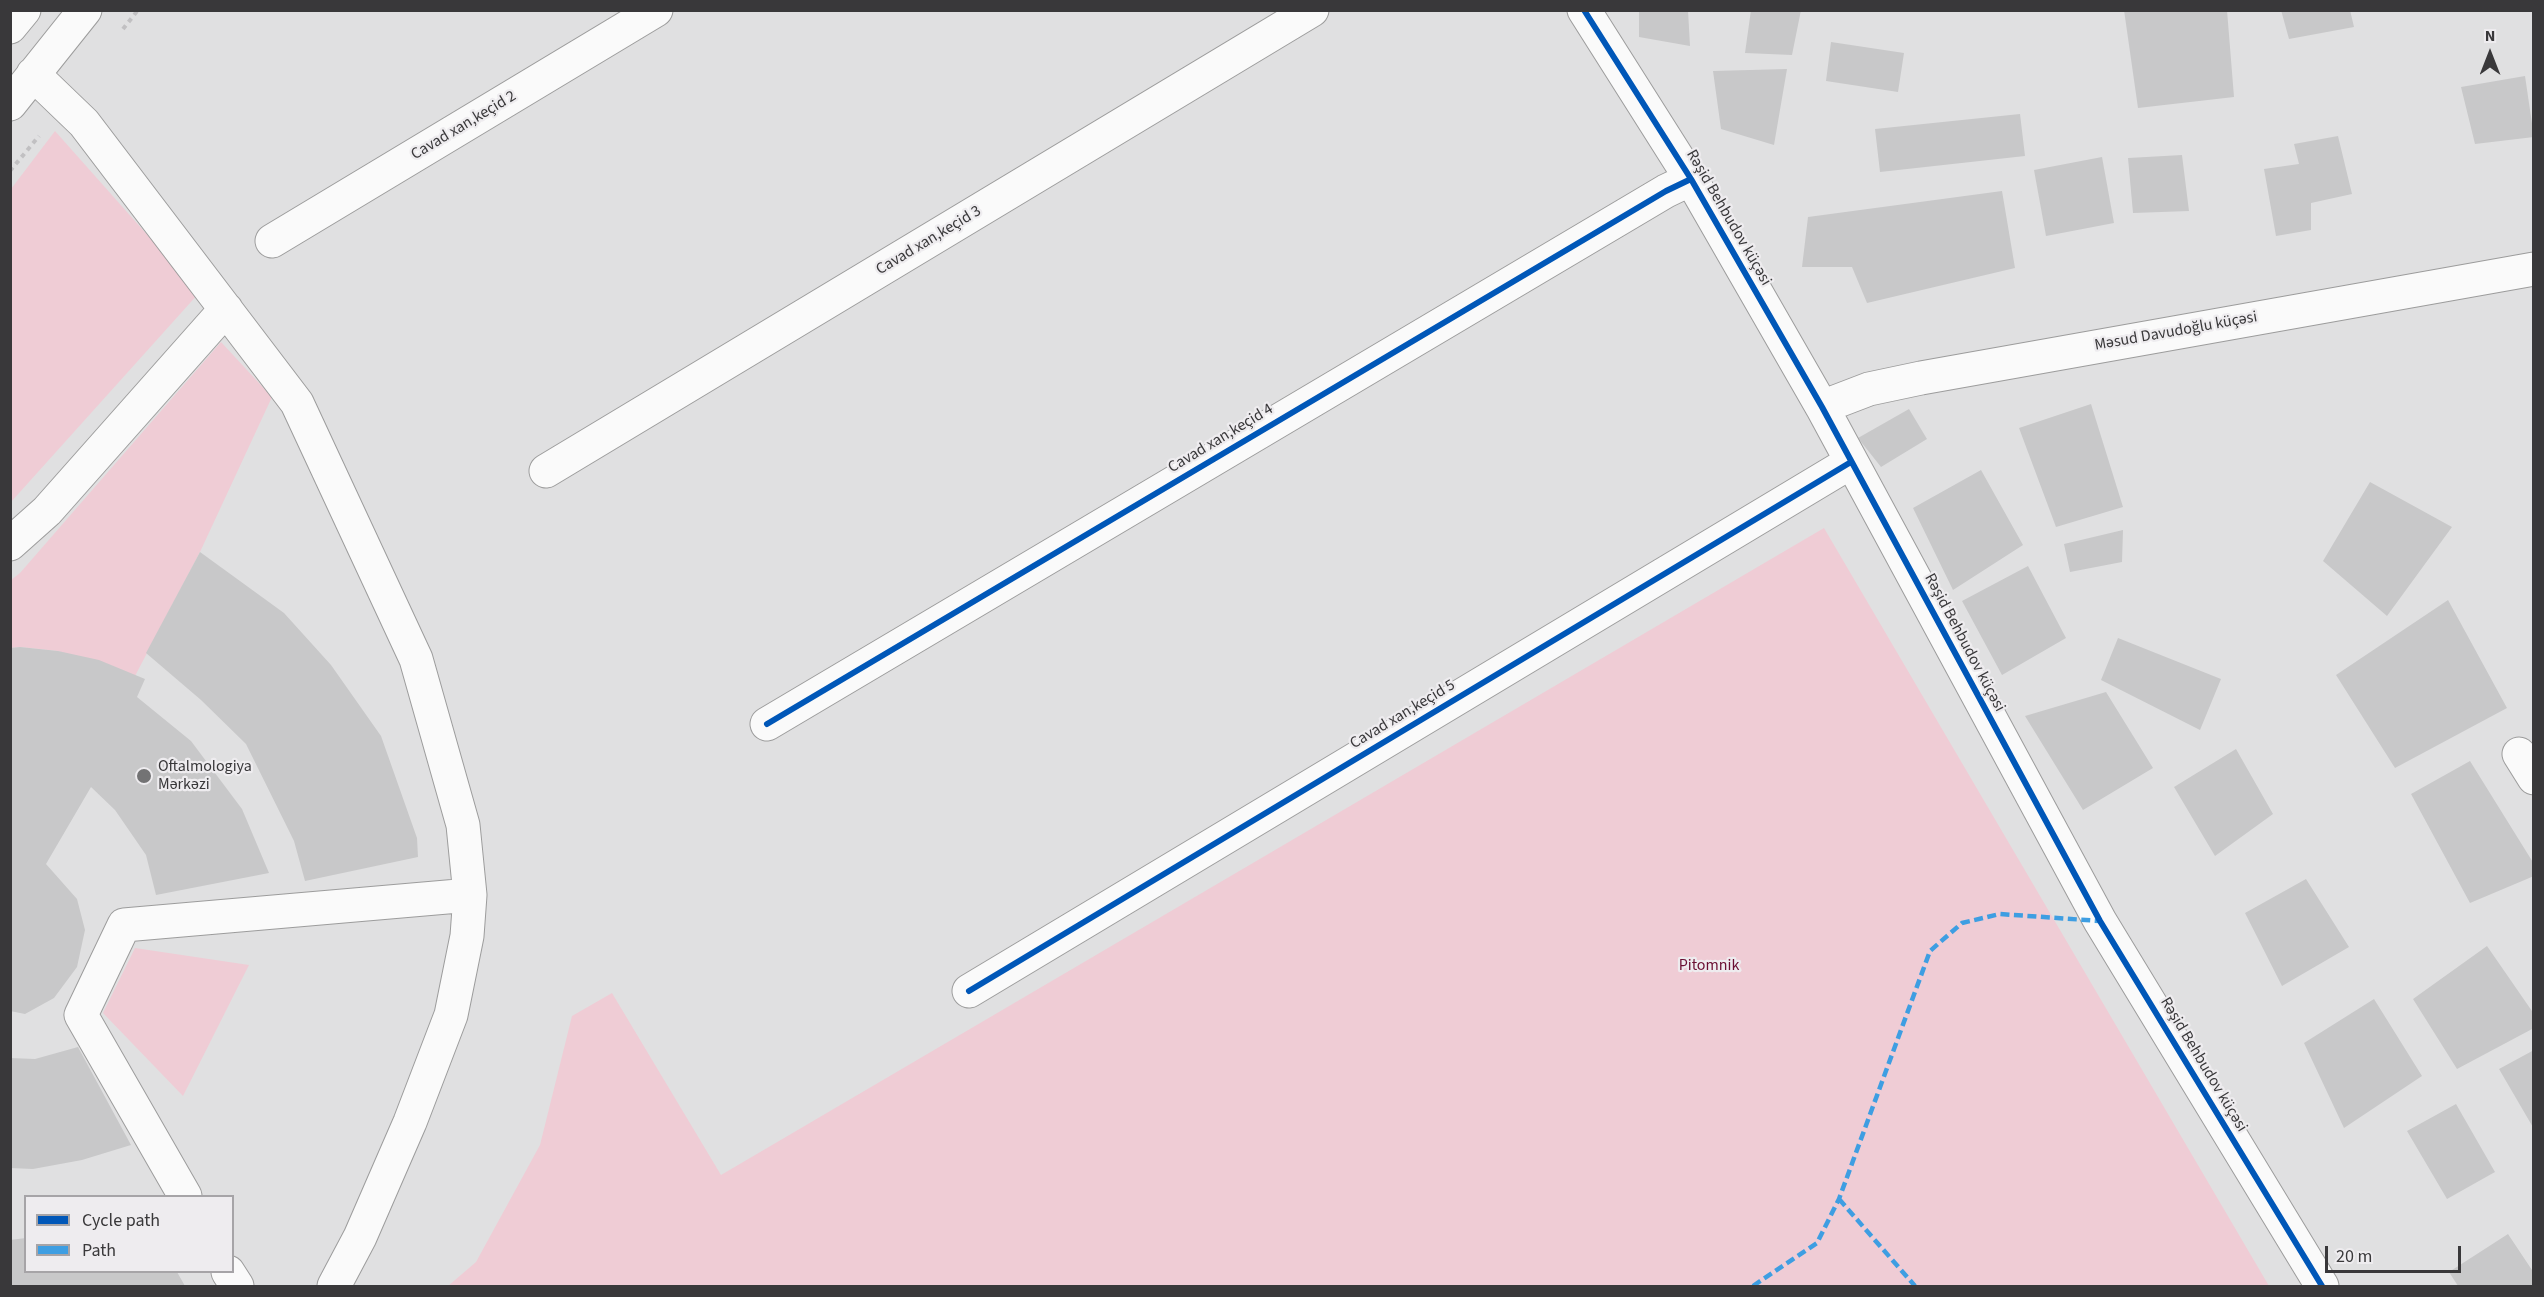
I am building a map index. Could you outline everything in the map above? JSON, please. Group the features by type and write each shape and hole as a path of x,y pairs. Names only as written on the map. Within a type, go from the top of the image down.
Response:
{"street":[{"path":"10,27 24,10"},
{"path":"10,104 85,10"},
{"name":"Cavad xan,keçid 2","path":"272,241 657,10"},
{"name":"Cavad xan,keçid 3","path":"546,471 1312,10"},
{"name":"Rəşid Behbudov küçəsi","path":"1584,10 1691,179 1822,407 2100,921 2322,1287"},
{"path":"33,74 84,123 297,403 416,659 464,825 470,895 467,936 451,1015 360,1237 334,1287"},
{"name":"Cavad xan,keçid 4","path":"767,724 1666,191 1691,179"},
{"name":"Məsud Davudoğlu küçəsi","path":"1822,407 1869,389 1921,378 2534,269"},
{"path":"10,544 47,511 226,309"},
{"name":"Cavad xan,keçid 5","path":"969,991 1851,462"},
{"path":"184,1195 81,1015 124,925 470,895"},
{"path":"229,1273 237,1287"}],"green space":[{"path":"55,131 199,293 11,502 11,189"},
{"path":"221,342 272,397 200,552 135,676 58,651 11,648 11,580 20,573"},
{"name":"Pitomnik","path":"1824,528 2269,1286 448,1286 476,1262 540,1145 572,1016 612,993 721,1175"},
{"path":"135,948 249,965 183,1096 103,1013"}],"building":[{"path":"1639,10 1688,10 1690,46 1639,37"},
{"path":"1751,10 1801,10 1792,55 1745,53"},
{"path":"2124,10 2227,10 2234,97 2138,108"},
{"path":"2281,10 2350,10 2354,27 2289,39"},
{"path":"1831,42 1904,53 1898,92 1826,81"},
{"path":"1787,69 1774,145 1721,129 1713,71"},
{"path":"2525,76 2534,137 2475,144 2461,87"},
{"path":"2020,114 2025,156 1880,172 1875,129"},
{"path":"2338,136 2352,194 2311,203 2311,230 2276,236 2264,169 2299,164 2294,144"},
{"path":"2182,155 2189,211 2133,213 2128,158"},
{"path":"2102,157 2114,223 2046,236 2034,170"},
{"path":"2002,191 2015,268 1867,303 1852,267 1802,267 1808,217"},
{"path":"2091,404 2123,507 2056,527 2019,428"},
{"path":"1909,409 1927,439 1881,467 1858,438"},
{"path":"1981,470 2023,545 1953,590 1913,508"},
{"path":"2370,482 2452,527 2387,616 2323,561"},
{"path":"2123,530 2122,562 2070,572 2064,544"},
{"path":"200,552 284,613 331,665 381,736 417,838 418,857 305,881 294,841 246,744 201,700 146,653"},
{"path":"2028,566 2066,638 2002,675 1962,601"},
{"path":"2448,600 2507,708 2395,768 2336,675"},
{"path":"2118,638 2221,679 2200,730 2101,680"},
{"name":"Oftalmologiya Mərkəzi","path":"10,648 58,651 99,660 145,679 137,697 191,741 242,809 269,873 156,895 146,855 115,810 91,787 46,864 77,899 85,930 77,967 54,998 25,1014 10,1011"},
{"path":"2106,692 2153,768 2083,810 2025,716"},
{"path":"2236,749 2273,814 2215,856 2174,787"},
{"path":"2470,761 2534,864 2534,876 2470,903 2411,794"},
{"path":"2306,879 2349,947 2282,986 2245,913"},
{"path":"2487,946 2534,1014 2534,1028 2457,1069 2413,999"},
{"path":"2374,999 2422,1076 2344,1128 2304,1043"},
{"path":"78,1047 131,1145 82,1160 33,1169 10,1168 10,1058 35,1059"},
{"path":"2534,1050 2534,1129 2499,1069"},
{"path":"2456,1104 2495,1172 2447,1199 2407,1131"},
{"path":"2508,1234 2534,1273 2534,1286 2458,1286 2449,1272"},
{"path":"24,1238 24,1273 178,1273 185,1286 10,1286 10,1240"}],"marked path":[{"path":"1753,1286 1817,1243 1839,1199 1930,951 1962,923 2000,914 2100,921"},
{"path":"1839,1199 1915,1286"}],"cycle path":[{"path":"1584,10 1691,179 1822,407 2100,921 2322,1286"},
{"path":"767,724 1666,191 1691,179"},
{"path":"969,991 1851,462"}],"place":[{"name":"Oftalmologiya Mərkəzi","path":"144,776"}]}
